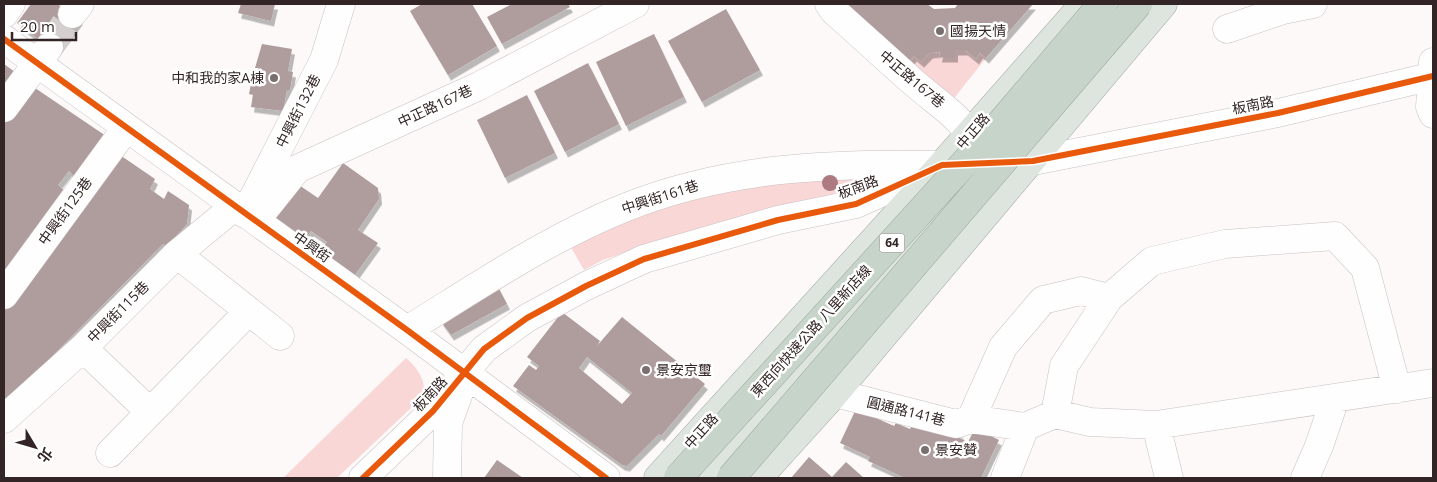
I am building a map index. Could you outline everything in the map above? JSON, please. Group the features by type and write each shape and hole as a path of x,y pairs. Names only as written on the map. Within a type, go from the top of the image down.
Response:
{"highway":[{"name":"東西向快速公路 八里新店線","path":"678,478 999,125 1102,4"},
{"name":"64","path":"731,478 1138,4"}],"main road":[{"name":"中正路","path":"658,478 971,133 1084,4"},
{"path":"705,478 785,385 822,349 1120,4"},
{"path":"758,478 835,394 1033,161 1163,4"}],"street":[{"path":"4,14 11,4"},
{"name":"中興街132巷","path":"239,211 324,60 341,4"},
{"name":"中正路167巷","path":"239,211 265,209 298,169 479,86 634,4"},
{"name":"中正路167巷","path":"829,4 834,12 957,117 971,133 986,161"},
{"path":"1227,29 1283,10 1313,4"},
{"name":"中興街","path":"4,39 44,55 126,128 407,330 606,478"},
{"path":"4,108 44,55"},
{"path":"1433,72 1430,107 1433,114"},
{"name":"板南路","path":"363,478 433,411 484,349 527,318 586,286 644,259 778,220 856,204 942,165 986,161 1033,161 1278,113 1433,72"},
{"name":"中興街125巷","path":"4,295 126,128"},
{"name":"中興街161巷","path":"407,330 556,239 624,207 686,188 780,168 850,164 942,165"},
{"name":"中興街115巷","path":"4,419 83,348 177,254 239,211"},
{"path":"1054,414 1064,366 1109,298 1152,261 1225,244 1302,238 1335,236 1365,268 1397,389"},
{"path":"177,254 280,336"},
{"path":"971,419 1003,347 1043,300 1081,291 1109,298"},
{"path":"110,453 249,311"},
{"path":"83,348 150,412"},
{"path":"447,478 448,423 465,374"},
{"path":"1004,478 1025,427 1054,414 1090,422 1156,424 1433,383"},
{"name":"圓通路141巷","path":"835,394 956,424 971,419 1025,427"},
{"path":"1305,478 1319,446 1335,399"},
{"path":"1156,424 1169,478"}],"shaded area":[{"path":"955,50 965,50 976,59 980,53 986,58 955,97 949,97 908,63 914,56 921,62 930,53 940,52 939,56"},
{"path":"879,170 884,180 655,242 603,260 584,270 569,244 645,210 745,183"},
{"path":"406,358 417,370 423,381 424,392 418,401 337,478 283,478"}],"building":[{"path":"31,4 57,4 80,19 56,52 17,23"},
{"path":"241,4 275,4 271,21 238,13"},
{"path":"422,4 472,4 497,46 448,75 410,11"},
{"path":"512,4 568,4 570,7 502,44 487,17"},
{"name":"國揚天情","path":"847,4 927,4 934,9 955,8 958,4 1033,4 986,58 980,53 976,59 965,50 955,50 955,57 939,57 940,52 930,53 921,62 914,56 908,63 848,11"},
{"path":"726,9 760,70 702,102 668,41"},
{"path":"654,34 684,97 626,126 596,62"},
{"name":"中和我的家A棟","path":"262,44 292,49 288,71 293,72 290,90 287,90 283,111 251,107 253,95 249,94 251,84 256,85 258,68 255,68"},
{"path":"588,63 619,124 565,152 534,91"},
{"path":"4,64 15,72 4,87"},
{"path":"35,88 106,136 75,177 69,171 58,185 65,191 4,277 4,122 25,92"},
{"path":"527,95 555,153 505,178 477,120"},
{"path":"117,153 155,179 150,189 164,199 168,191 189,205 187,224 167,247 163,244 4,405 4,306"},
{"path":"343,163 378,188 379,199 358,230 378,243 355,275 320,251 327,242 311,231 303,242 271,219 296,183 318,198"},
{"path":"497,285 507,304 451,335 440,320"},
{"path":"562,312 600,341 596,347 622,317 705,384 661,436 659,434 627,466 622,465 513,386 529,365 536,370 539,366 527,357","holes":["587,357 632,393 622,404 579,368"]},
{"name":"景安贊","path":"856,409 894,426 896,423 910,429 912,425 961,433 959,438 968,442 975,428 999,440 981,478 905,478 868,461 870,457 840,443"},
{"path":"809,457 832,477 846,462 864,478 791,478"},
{"path":"497,460 523,478 484,478"}],"tunnel":[{"path":"49,47 72,14"}],"cycle path":[{"path":"4,39 407,330 606,478"},
{"path":"363,478 433,411 484,349 527,318 586,286 644,259 778,220 856,204 942,165 1033,161 1278,113 1433,76"}],"place":[{"name":"國揚天情","path":"940,31"},
{"name":"中和我的家A棟","path":"274,78"},
{"name":"景安京璽","path":"646,370"},
{"name":"景安贊","path":"925,450"}]}
